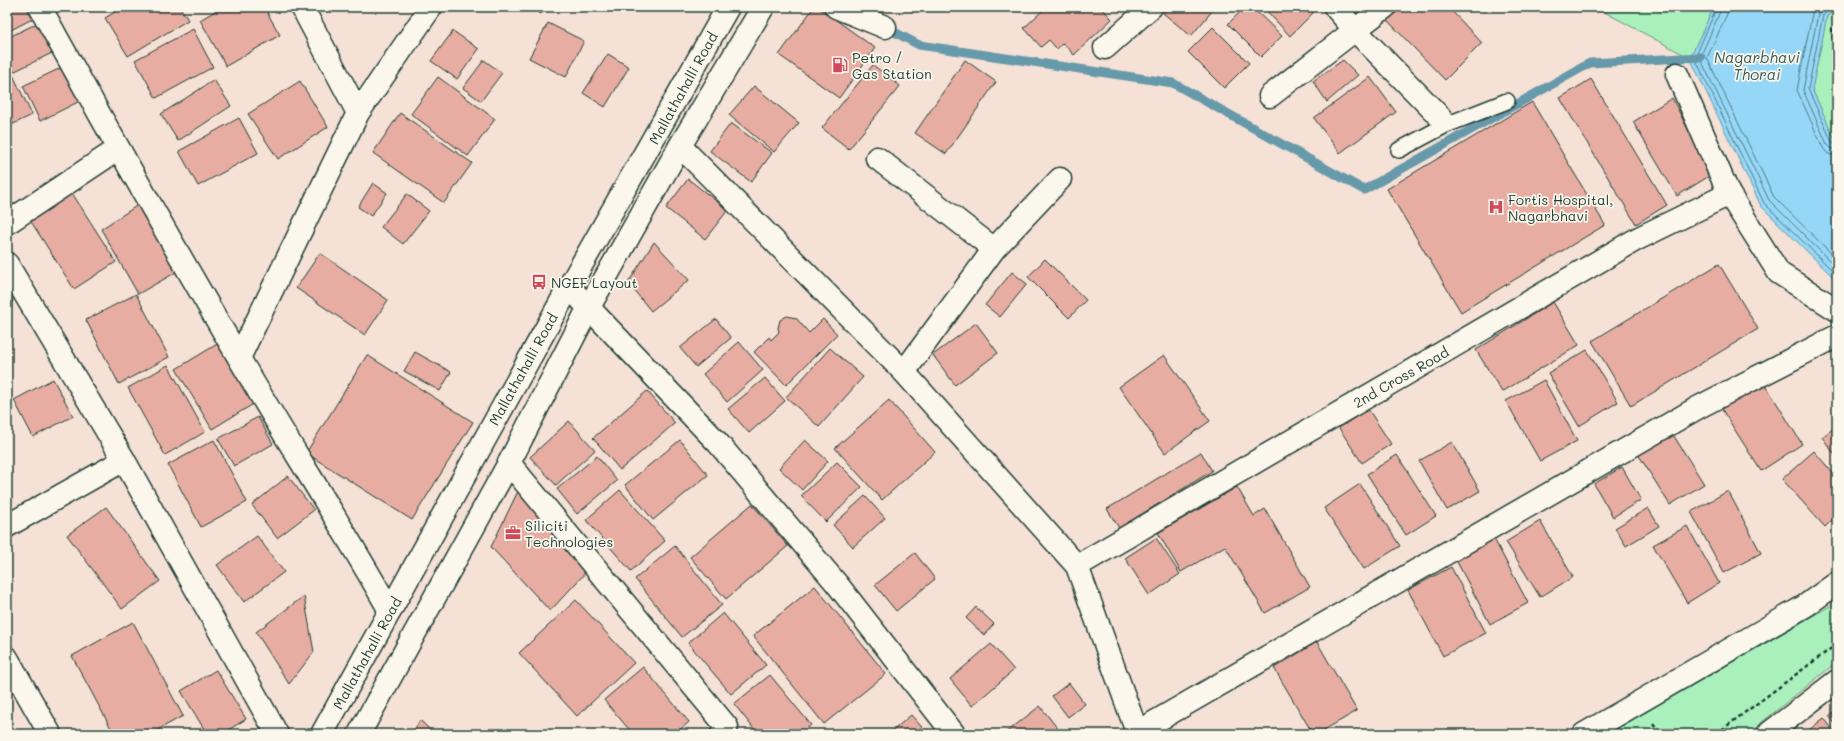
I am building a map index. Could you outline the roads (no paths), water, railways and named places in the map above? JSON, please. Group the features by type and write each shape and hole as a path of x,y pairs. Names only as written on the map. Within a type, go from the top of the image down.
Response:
{"street":[{"path":"40,7 118,149 239,358 366,566 390,611"},
{"path":"302,7 358,113"},
{"path":"239,358 358,113 431,7"},
{"name":"Mallathahalli Road","path":"322,734 569,286 728,7"},
{"name":"Mallathahalli Road","path":"359,734 509,463 589,307 680,146 763,7"},
{"path":"836,7 885,27"},
{"path":"1105,48 1150,7"},
{"path":"1335,7 1355,30 1444,122"},
{"path":"1270,96 1385,7"},
{"path":"1677,74 1729,194 1779,273 1837,310"},
{"path":"680,146 904,372 1077,566 1135,733 1692,411 1837,336"},
{"path":"7,223 118,149"},
{"path":"877,158 994,249"},
{"path":"904,372 994,249 1060,179"},
{"name":"2nd Cross Road","path":"1077,566 1637,239 1729,194"},
{"path":"7,264 124,460 278,734"},
{"path":"569,286 718,443 837,584 954,734"},
{"path":"7,526 124,460"},
{"path":"509,463 727,732"},
{"path":"1584,734 1805,606 1837,583"},
{"path":"7,658 50,734"},
{"path":"1768,734 1837,681"}],"lane":[{"path":"1399,150 1444,122 1507,101"}],"water":[{"name":"Nagarbhavi Thorai","path":"1714,7 1837,7 1837,9 1827,16 1812,89 1837,144 1837,281 1761,206 1690,58"}],"waterway":[{"path":"885,27 919,45 1173,83 1364,190 1590,63 1701,57"}],"place":[{"name":"Petro / Gas Station","path":"840,65"},
{"name":"Fortis Hospital, Nagarbhavi","path":"1496,207"},
{"name":"NGEF Layout","path":"539,282"},
{"name":"Siliciti Technologies","path":"513,533"}]}
